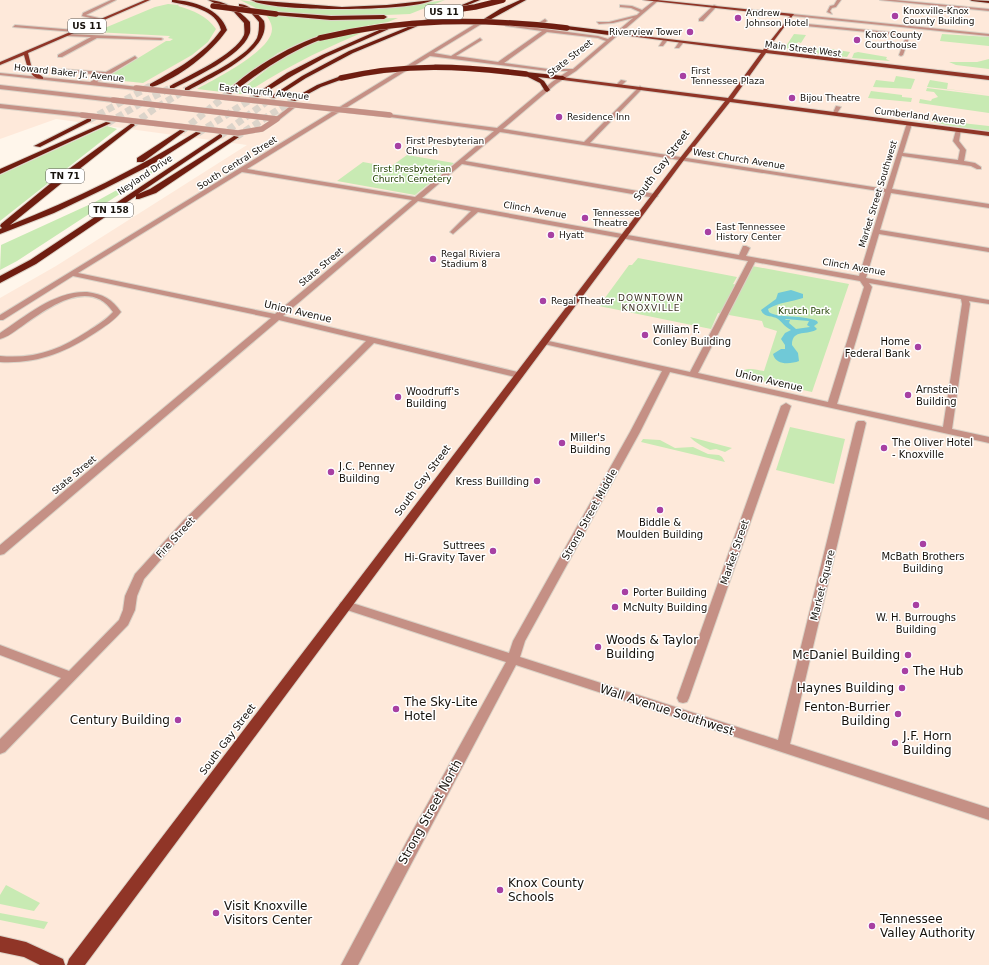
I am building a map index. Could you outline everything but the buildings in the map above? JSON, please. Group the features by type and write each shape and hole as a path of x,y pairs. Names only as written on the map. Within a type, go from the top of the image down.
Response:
{"highway":[{"path":"172,0 276,14 331,18 386,17"},
{"path":"152,85 202,55 217,42 224,30 221,21 212,14 197,7 172,0"},
{"path":"172,87 230,53 244,41 247,36 249,30 248,23 239,13 230,7 210,0"},
{"path":"253,0 298,7 339,9 388,6 431,0"},
{"name":"US 11","path":"284,0 359,4 413,0"},
{"path":"273,98 304,77 351,52 478,0"},
{"name":"US 11","path":"444,5 429,12 469,8 502,0"},
{"path":"482,22 502,10 524,0"},
{"path":"972,0 989,2"},
{"path":"188,88 244,54 254,46 261,36 262,22 254,13 234,2"},
{"path":"256,96 285,76 334,50 416,16"},
{"path":"229,93 280,56 320,38 363,28 424,20 497,20 616,34"},
{"path":"294,102 318,86 341,78 381,69 424,65 468,67 563,78"},
{"path":"526,74 542,82 547,90"},
{"path":"0,165 89,120"},
{"path":"0,172 108,123"},
{"name":"TN 71","path":"0,231 65,176 132,125"},
{"path":"76,199 136,162 182,131"},
{"name":"Neyland Drive","path":"0,231 50,211 115,181 169,152 198,133"},
{"name":"Neyland Drive","path":"0,280 33,262 220,136"},
{"path":"116,207 154,191 236,138"}],"main road":[{"name":"US 11","path":"0,64 148,0"},
{"path":"645,0 657,0 698,6 715,6 793,15"},
{"name":"South Gay Street","path":"75,965 682,159 729,100 767,46 793,15"},
{"name":"Main Street West","path":"616,34 665,41 989,78"},
{"path":"26,53 28,60 27,65 29,69 41,78"},
{"name":"Cumberland Avenue","path":"563,78 621,83 729,100 989,134"},
{"path":"0,944 26,950 57,965"}],"street":[{"path":"101,20 88,18 84,16 84,14 114,0"},
{"name":"State Street","path":"0,550 554,83 574,70 657,0"},
{"path":"827,18 834,12 837,7 835,6 839,0"},
{"path":"882,0 989,10"},
{"path":"622,5 632,7 640,14"},
{"path":"701,20 715,6"},
{"path":"599,23 612,24 622,18 640,14"},
{"path":"793,15 989,35"},
{"path":"526,27 539,19"},
{"path":"534,28 545,20"},
{"path":"482,22 598,37 608,40"},
{"name":"South Central Street","path":"0,318 482,22"},
{"path":"787,23 899,34 907,38 901,55"},
{"path":"15,26 75,31"},
{"path":"500,63 546,30"},
{"path":"68,35 161,39"},
{"path":"60,56 97,36"},
{"path":"452,57 480,39"},
{"path":"661,45 665,41"},
{"path":"677,47 681,42"},
{"path":"593,53 602,54"},
{"path":"429,54 552,70 574,70"},
{"path":"92,83 135,57"},
{"path":"59,70 109,74"},
{"name":"Howard Baker Jr. Avenue","path":"0,74 136,88"},
{"path":"586,143 639,86"},
{"path":"0,87 277,119"},
{"name":"East Church Avenue","path":"136,88 294,102 390,115"},
{"path":"2,107 238,133 262,129 277,119 294,102"},
{"path":"834,114 838,107"},
{"name":"West Church Avenue","path":"390,115 586,143 989,206"},
{"name":"Market Street Southwest","path":"832,405 868,287 862,279 890,191 909,124"},
{"path":"959,130 956,141 963,150 961,162"},
{"path":"900,154 973,164 979,168"},
{"path":"461,162 655,196"},
{"name":"Clinch Avenue","path":"243,170 477,209 989,302"},
{"path":"453,232 477,209"},
{"path":"877,232 989,250"},
{"path":"742,256 746,248"},
{"path":"693,374 753,259"},
{"name":"Union Avenue","path":"72,274 277,317 519,375"},
{"path":"0,337 67,296 80,294 105,298 114,305 117,312 113,317 78,342 55,353 17,361 0,359"},
{"path":"948,430 966,304 964,297"},
{"name":"Fire Street","path":"0,748 71,678 124,622 129,610 131,596 139,577 188,522 372,340"},
{"name":"Union Avenue","path":"544,342 989,440"},
{"name":"Strong Street Middle","path":"513,660 519,641 631,439 667,369"},
{"name":"Market Street","path":"683,698 786,406"},
{"name":"Market Square","path":"783,747 861,424"},
{"name":"Wall Avenue Southwest","path":"345,605 989,814"},
{"path":"0,650 71,678"},
{"name":"Strong Street North","path":"349,965 513,660"}],"shaded area":[{"path":"0,0 989,0 989,965 0,965 0,298 56,266 247,145 56,119 0,139"}],"green space":[{"path":"240,0 289,7 333,10 390,8 445,0 410,14 315,16 260,10"},
{"path":"168,4 179,5 178,6 194,12 208,20 216,29 208,42 192,55 143,83 104,79 166,41 173,39 168,38 170,36 95,32 155,7"},
{"path":"266,15 328,20 398,18 388,22 333,32 304,41 278,53 222,92 197,89 241,64 263,46 270,37 272,29"},
{"path":"373,28 307,58 275,75 245,94 235,94 271,66 310,44"},
{"path":"794,34 806,35 801,43 798,42 796,45 799,45 798,47 784,49"},
{"path":"942,34 989,37 989,46 940,41"},
{"path":"825,48 850,52 847,57 788,50"},
{"path":"858,52 887,57 886,59 890,61 852,58 854,53"},
{"path":"989,59 989,69 956,65 949,62 977,62"},
{"path":"896,76 915,79 911,89 873,87 876,80 894,82"},
{"path":"930,80 948,83 947,89 989,94 927,87"},
{"path":"927,88 989,96 989,113 919,103 920,99 931,101 932,99 938,97 934,92 926,91"},
{"path":"871,91 902,95 902,97 912,98 911,102 868,98"},
{"path":"916,118 989,126 989,131 946,125"},
{"path":"107,126 117,129 0,221 0,175"},
{"name":"First Presbyterian Church Cemetery","path":"407,155 454,163 415,195 337,181 363,162 390,167"},
{"path":"175,158 17,261 0,270 1,245 95,202"},
{"name":"Krutch Park","path":"638,258 737,277 733,284 743,286 752,266 849,284 812,392 739,376 744,370 747,369 764,371 777,331 764,327 762,321 718,313 711,329 599,306 629,265 632,265"},
{"path":"790,427 845,439 834,484 776,470"},
{"path":"690,437 732,448 725,452 716,449 710,450 697,443"},
{"path":"643,439 660,440 675,448 693,447 708,454 719,455 725,462 641,442"},
{"path":"6,885 40,903 34,911 0,904 0,895"},
{"path":"0,913 48,922 44,929 0,920"}],"water":[{"path":"791,290 803,294 803,298 776,305 768,309 769,312 778,315 811,319 817,321 818,323 814,326 817,329 814,331 795,336 792,345 798,353 799,361 796,362 784,363 777,361 773,354 781,349 785,349 785,345 781,339 785,333 791,330 778,319 762,313 761,310 776,299 778,293","holes":["785,319 809,321 807,325 810,327 796,329 789,323 790,320"]}],"tunnel":[{"path":"89,120 152,85"},
{"path":"108,123 141,103 172,87"},
{"path":"132,125 154,109 187,89"},
{"path":"182,131 229,93"},
{"path":"198,133 256,96"},
{"path":"220,136 273,97"},
{"path":"236,137 293,100"}],"place":[{"name":"Knoxville-Knox County Building","path":"895,16"},
{"name":"Andrew Johnson Hotel","path":"738,18"},
{"name":"Riverview Tower","path":"690,32"},
{"name":"Knox County Courthouse","path":"857,40"},
{"name":"First Tennessee Plaza","path":"683,76"},
{"name":"Bijou Theatre","path":"792,98"},
{"name":"Residence Inn","path":"559,117"},
{"name":"First Presbyterian Church","path":"398,146"},
{"name":"Tennessee Theatre","path":"585,218"},
{"name":"East Tennessee History Center","path":"708,232"},
{"name":"Hyatt","path":"551,235"},
{"name":"Regal Riviera Stadium 8","path":"433,259"},
{"name":"Regal Theater","path":"543,301"},
{"name":"William F. Conley Building","path":"645,335"},
{"name":"Home Federal Bank","path":"918,347"},
{"name":"Arnstein Building","path":"908,395"},
{"name":"Woodruff's Building","path":"398,397"},
{"name":"Miller's Building","path":"562,443"},
{"name":"The Oliver Hotel - Knoxville","path":"884,448"},
{"name":"J.C. Penney Building","path":"331,472"},
{"name":"Kress Buillding","path":"537,481"},
{"name":"Biddle & Moulden Building","path":"660,510"},
{"name":"McBath Brothers Building","path":"923,544"},
{"name":"Suttrees Hi-Gravity Taver","path":"493,551"},
{"name":"Porter Building","path":"625,592"},
{"name":"W. H. Burroughs Building","path":"916,605"},
{"name":"McNulty Building","path":"615,607"},
{"name":"Woods & Taylor Building","path":"598,647"},
{"name":"McDaniel Building","path":"908,655"},
{"name":"The Hub","path":"905,671"},
{"name":"Haynes Building","path":"902,688"},
{"name":"The Sky-Lite Hotel","path":"396,709"},
{"name":"Fenton-Burrier Building","path":"898,714"},
{"name":"Century Building","path":"178,720"},
{"name":"J.F. Horn Building","path":"895,743"},
{"name":"Knox County Schools","path":"500,890"},
{"name":"Visit Knoxville Visitors Center","path":"216,913"},
{"name":"Tennessee Valley Authority","path":"872,926"}],"district":[{"name":"DOWNTOWN KNOXVILLE","path":"651,304"}]}
